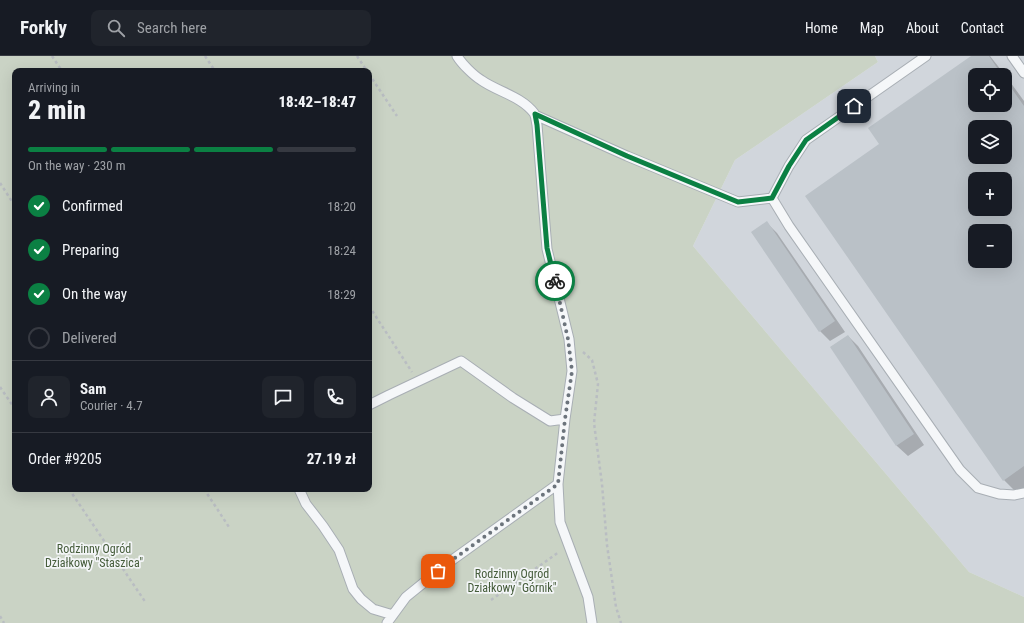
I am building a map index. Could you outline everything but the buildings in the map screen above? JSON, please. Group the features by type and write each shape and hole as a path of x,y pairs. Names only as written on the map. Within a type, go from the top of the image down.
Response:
{"lane":[{"path":"457,56 461,62 481,80 516,98 535,114 627,156 738,202 772,198"},
{"path":"772,198 789,166 806,140 926,56"},
{"path":"1012,56 1024,74"},
{"path":"535,114 547,248 568,339 572,371 558,484 560,522 588,597 592,623"},
{"path":"772,198 789,226 960,470 978,488 999,494 1014,496 1024,493"},
{"path":"372,404 461,361 513,398 550,421 565,419"},
{"path":"387,623 406,597 448,563 558,484"},
{"path":"300,492 306,504 339,550 353,588 373,609 393,615"}],"path":[{"path":"52,56 60,68"},
{"path":"205,56 213,68"},
{"path":"357,56 365,68"},
{"path":"372,78 397,116"},
{"path":"0,183 12,201"},
{"path":"372,311 409,367 416,382"},
{"path":"568,339 592,360 598,384 594,423 602,484 607,544 616,607 621,623"},
{"path":"0,387 12,405"},
{"path":"71,492 146,603"},
{"path":"206,492 229,527"},
{"path":"491,600 561,550"},
{"path":"0,616 4,623"}],"shaded area":[{"path":"875,56 1024,56 1024,597 969,572 693,246 735,160 878,62"}],"green space":[{"path":"0,56 875,56 878,62 735,160 693,246 969,572 1024,597 1024,623 0,623"}],"way so far":[{"path":"438,571 558,484 572,371 568,339 555,281"}],"route":[{"path":"555,281 547,248 535,114 627,156 738,202 772,198 789,166 806,140 854,106"}],"park label":[{"name":"Rodzinny Ogród Działkowy \"Staszica\"","path":"94,556"},
{"name":"Rodzinny Ogród Działkowy \"Górnik\"","path":"512,581"}]}
